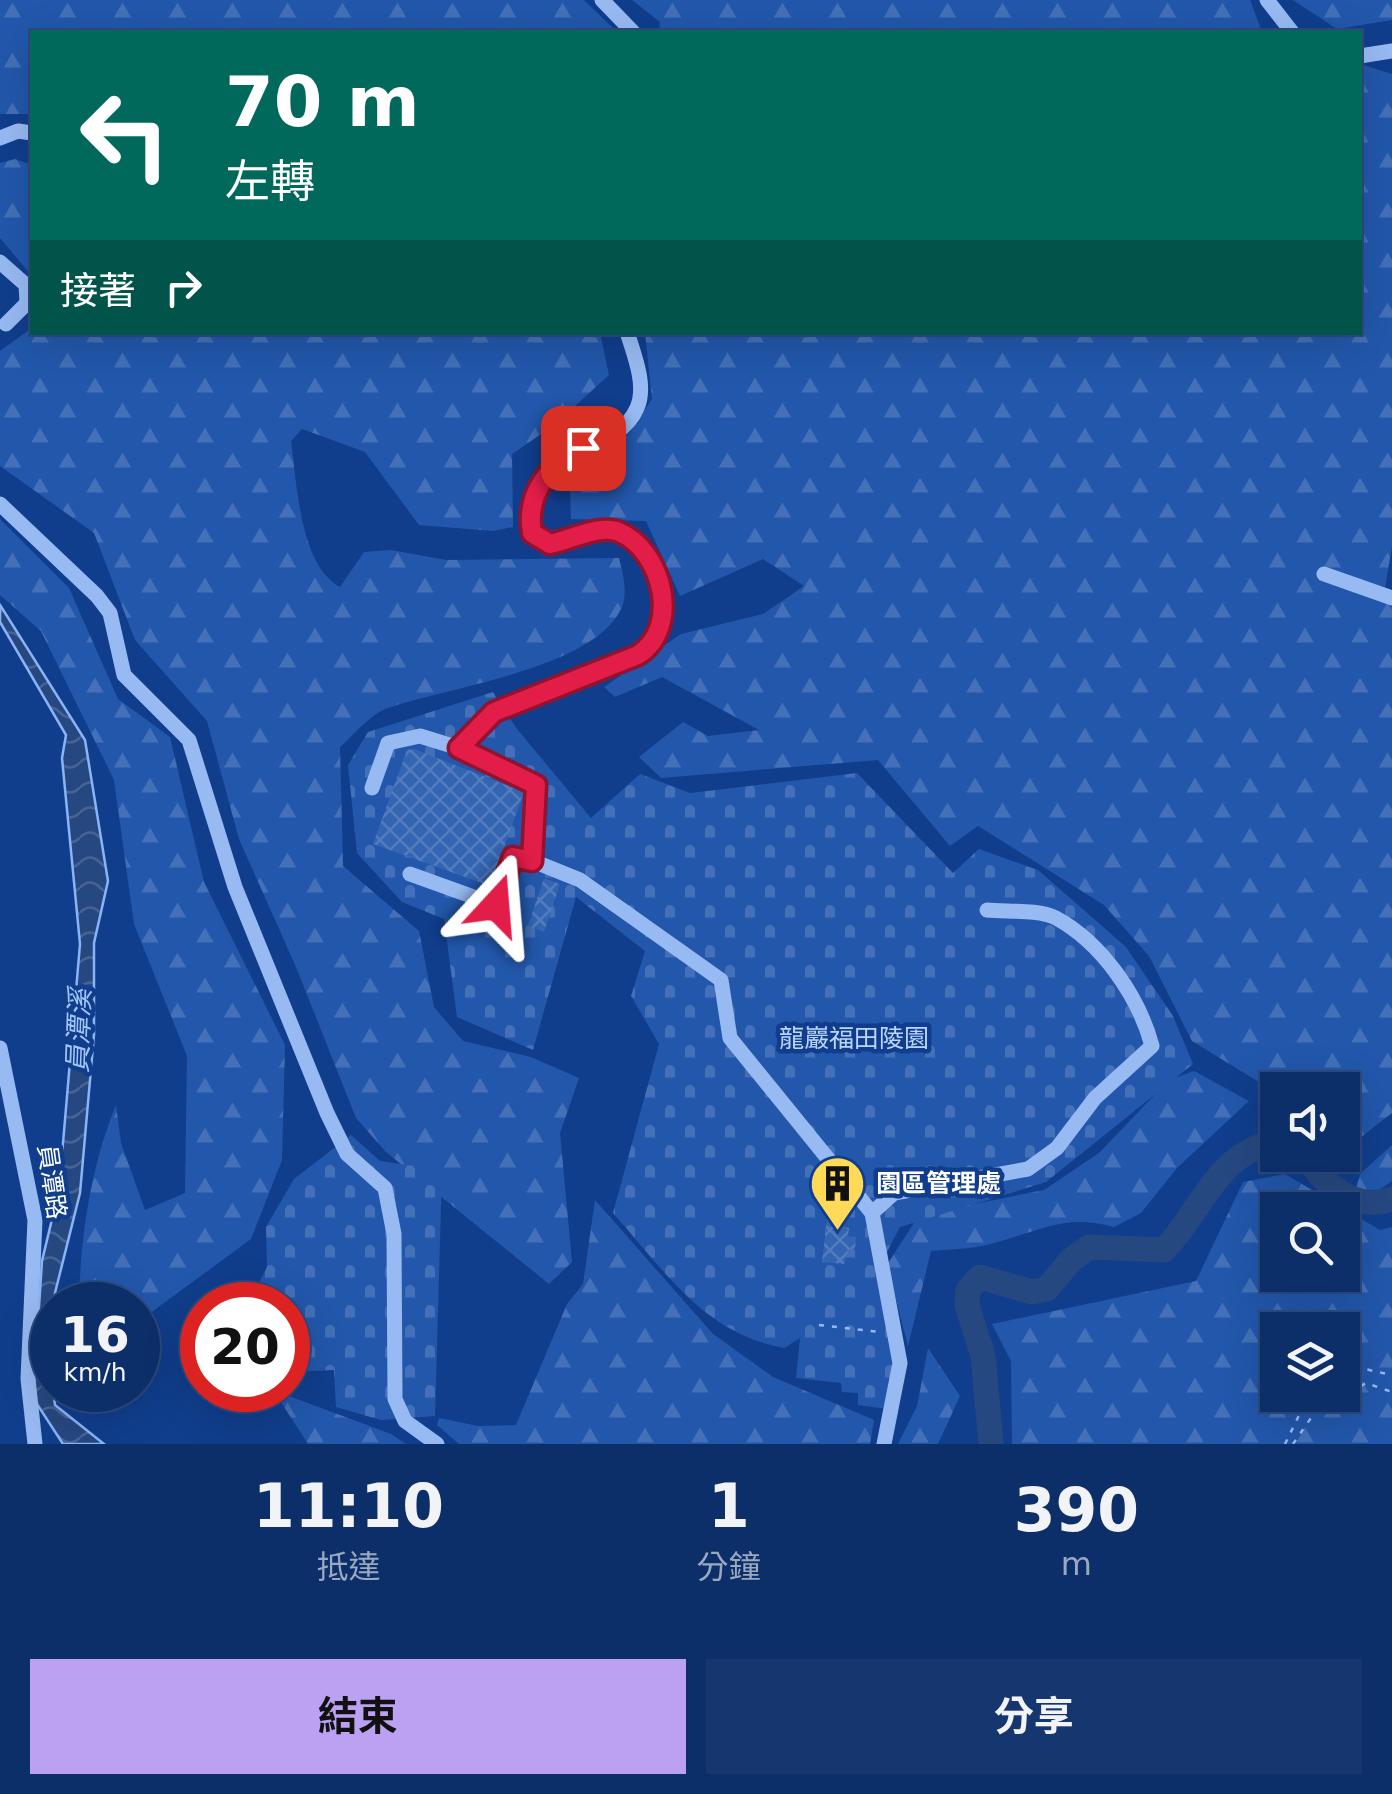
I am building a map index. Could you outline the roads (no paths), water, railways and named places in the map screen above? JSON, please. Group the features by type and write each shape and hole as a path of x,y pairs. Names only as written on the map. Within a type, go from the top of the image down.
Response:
{"street":[{"path":"602,0 631,30"},
{"path":"1266,0 1289,30"},
{"path":"1362,56 1392,51"},
{"path":"0,138 18,131 30,133"},
{"path":"0,262 26,284 26,303 2,324"},
{"path":"459,748 494,712 638,655 653,645 663,629 665,608 659,586 636,543 617,531 602,530 550,544 538,541 530,523 534,498 549,469 621,427 637,409 641,386 628,335"},
{"path":"0,504 110,613 124,675 138,693 181,727 188,740 234,887 328,1114 348,1154 384,1188 394,1234 395,1399 405,1421 437,1444"},
{"path":"1324,574 1392,598"},
{"path":"372,788 388,743 420,736 459,748 536,785 532,861"},
{"path":"410,874 496,905 513,857 532,861 580,880 721,980 730,1038 872,1213 900,1363 884,1444"},
{"path":"872,1213 894,1193 1028,1169 1058,1148 1095,1098 1152,1046 1144,1017 1107,960 1054,917 987,910"},
{"name":"員潭路","path":"0,1048 35,1220 28,1379 35,1444"}],"water":[{"name":"員潭溪","path":"0,605 85,740 108,881 94,943 94,1035 80,1193 58,1282 41,1282 59,1190 80,944 62,758 66,735 0,622"},
{"name":"員潭溪","path":"42,1412 64,1412 104,1444 63,1444"}],"waterway":[{"path":"991,1444 983,1356 967,1305 968,1290 980,1277 1032,1292 1047,1289 1071,1260 1089,1247 1164,1250 1225,1170 1260,1146"},
{"path":"1318,1172 1331,1186 1353,1199 1392,1199"}],"place":[{"name":"園區管理處","path":"837,1232"}],"park label":[{"name":"龍巖福田陵園","path":"854,1038"}]}
